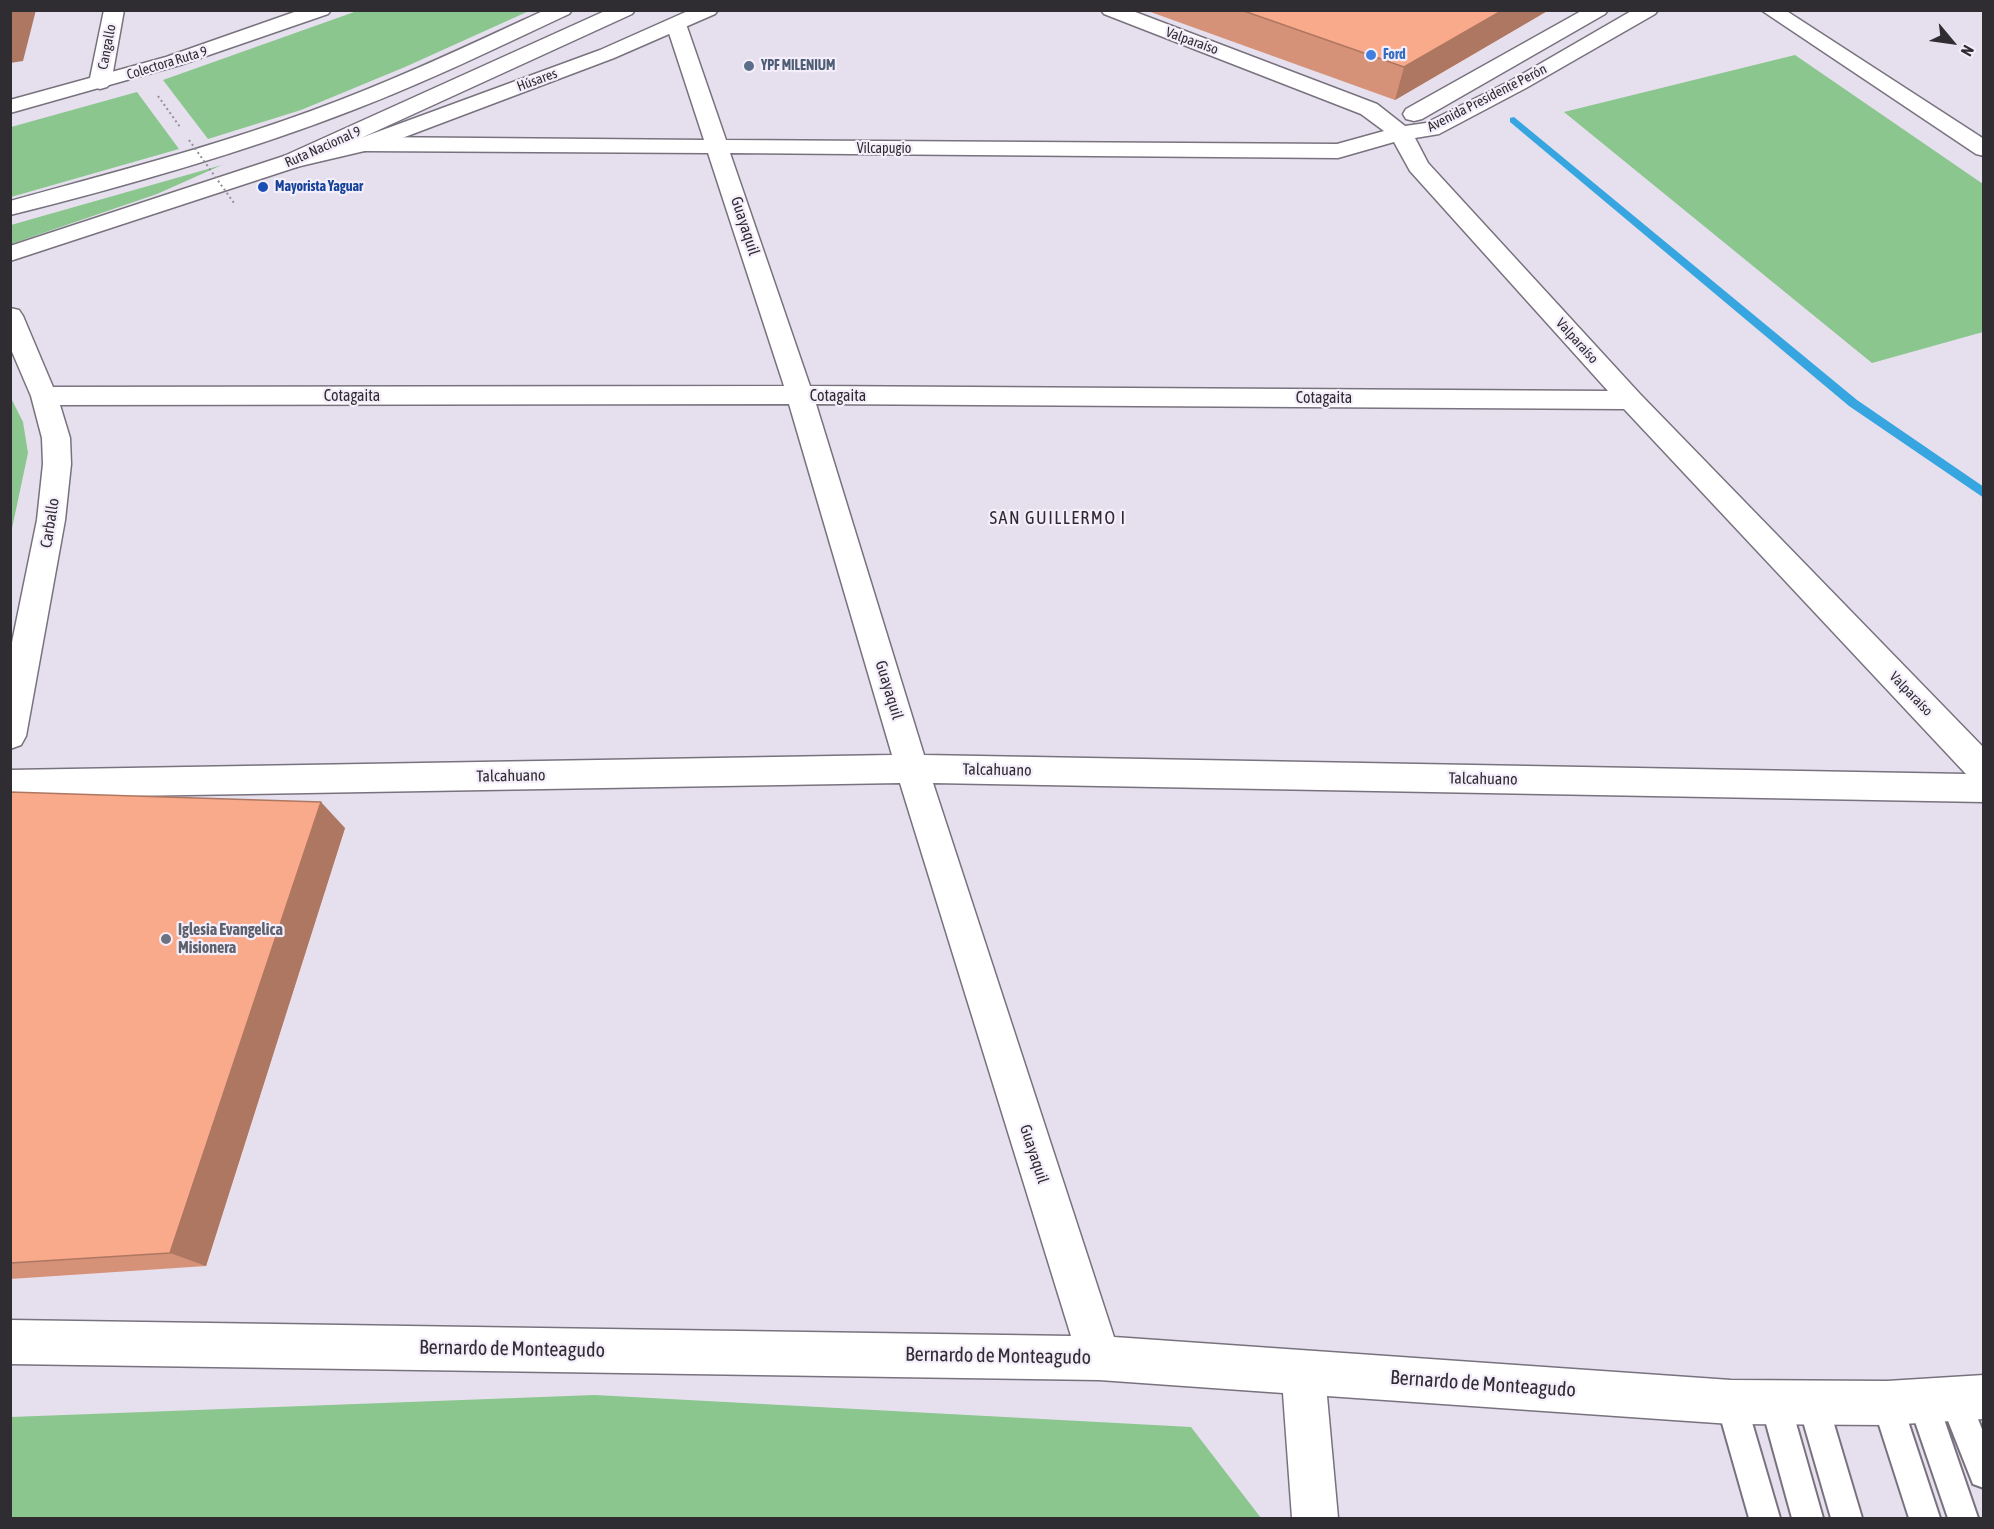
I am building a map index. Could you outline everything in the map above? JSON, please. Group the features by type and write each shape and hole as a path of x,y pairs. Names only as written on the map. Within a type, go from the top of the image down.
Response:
{"main road":[{"name":"Cangallo","path":"99,83 114,10"},
{"name":"Colectora Ruta 9","path":"10,107 173,62 321,10"},
{"name":"Ruta Nacional 9","path":"10,208 180,160 318,116 450,61 562,10"},
{"name":"Ruta Nacional 9","path":"10,254 292,161 625,10"},
{"name":"Húsares","path":"364,144 607,54 708,10"},
{"name":"Valparaíso","path":"1111,10 1369,109 1401,133 1418,166 1631,400 1983,770"},
{"name":"Avenida Presidente Perón","path":"1401,133 1412,115 1598,10"},
{"name":"Avenida Presidente Perón","path":"1401,133 1431,129 1519,84 1648,10"},
{"path":"1771,10 1983,149"},
{"name":"Guayaquil","path":"676,24 800,395 912,769 1099,1358"},
{"name":"Vilcapugio","path":"364,144 1338,151 1401,133"},
{"path":"292,161 364,144"},
{"name":"Carballo","path":"10,316 44,396 56,438 56,481 10,736"},
{"name":"Cotagaita","path":"44,396 800,395 1631,400"},
{"name":"Talcahuano","path":"10,784 912,769 1983,788"},
{"name":"Bernardo de Monteagudo","path":"10,1342 1099,1358 1731,1401 1794,1403 1937,1400"},
{"path":"1303,1371 1315,1518"}],"lane":[{"path":"1937,1400 1983,1473"},
{"path":"1925,1518 1937,1400"},
{"path":"1937,1400 1964,1518"},
{"path":"1731,1401 1766,1518"},
{"path":"1794,1403 1808,1518"},
{"path":"1794,1403 1847,1518"}],"path":[{"path":"152,87 183,131"},
{"path":"189,140 234,203"}],"green space":[{"path":"357,11 529,11 405,67 301,110 208,139 163,80"},
{"path":"1795,55 1983,184 1983,332 1872,363 1564,112"},
{"path":"137,92 179,149 11,197 11,127"},
{"path":"222,165 157,194 11,244 11,225"},
{"path":"11,398 23,422 28,453 11,533"},
{"path":"595,1395 1191,1427 1261,1518 11,1518 11,1417"}],"building":[{"path":"1241,10 1503,10 1404,67"},
{"name":"Iglesia Evangelica Misionera","path":"10,792 321,802 170,1253 10,1263"}],"waterway":[{"path":"1514,120 1853,403 1984,494"}],"place":[{"name":"Ford","path":"1371,55"},
{"name":"YPF MILENIUM","path":"749,66"},
{"name":"Mayorista Yaguar","path":"263,187"},
{"name":"Iglesia Evangelica Misionera","path":"166,939"}],"district":[{"name":"SAN GUILLERMO I","path":"1058,518"}]}
